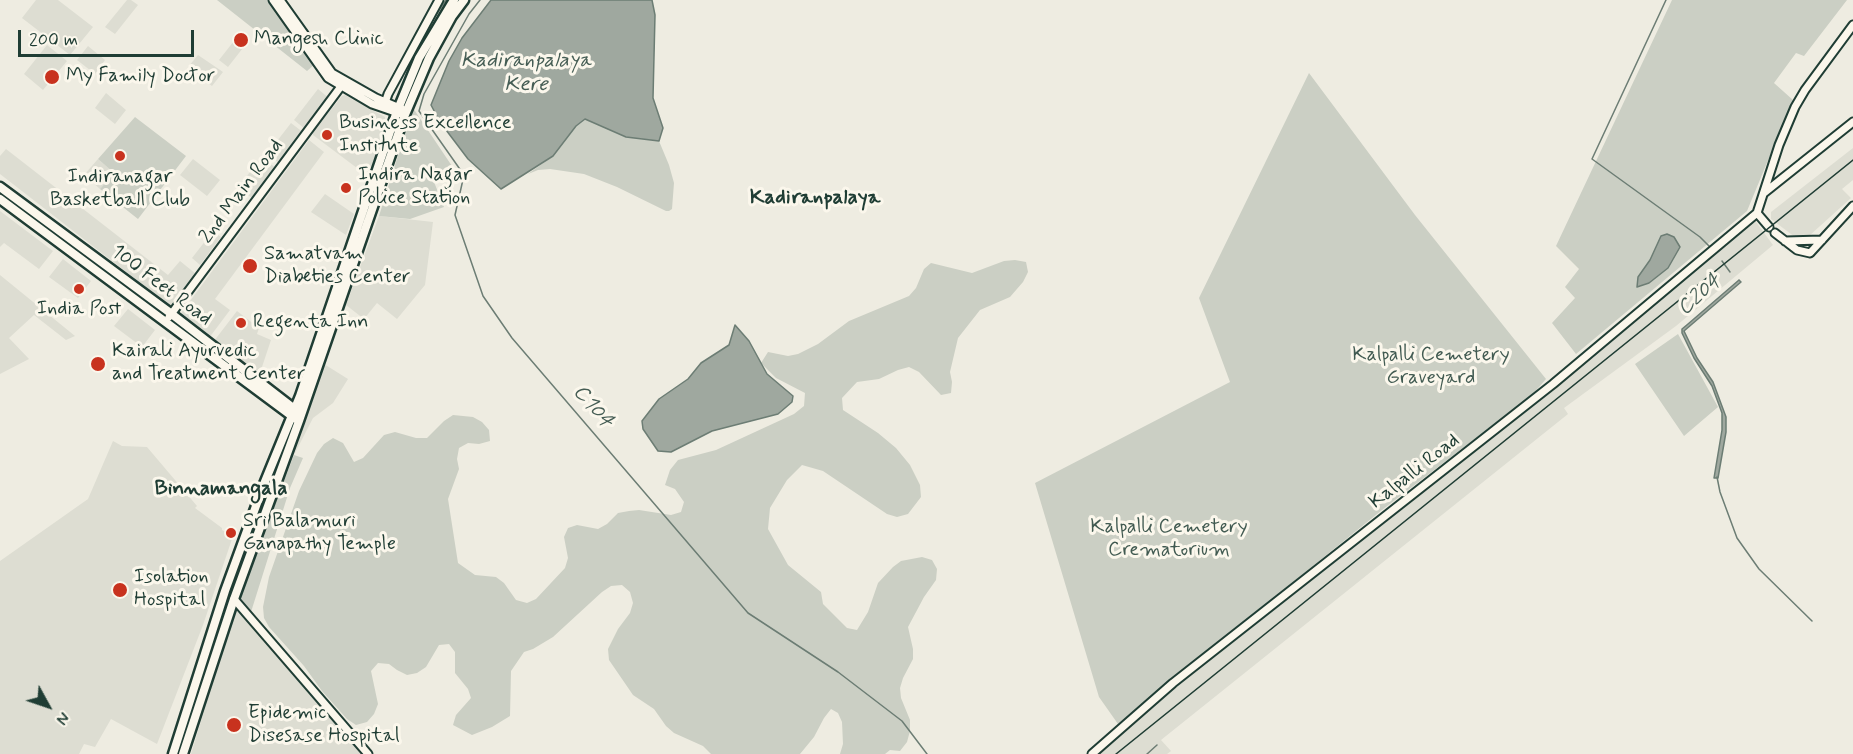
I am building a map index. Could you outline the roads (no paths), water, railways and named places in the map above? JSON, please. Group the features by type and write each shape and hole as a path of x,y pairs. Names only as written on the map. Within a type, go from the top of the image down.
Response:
{"main road":[{"path":"183,754 296,415 419,58 454,0"},
{"path":"401,111 452,16 464,0"},
{"name":"100 Feet Road","path":"0,187 172,314 296,415"},
{"name":"100 Feet Road","path":"0,199 165,322 296,415"},
{"path":"173,754 225,591 264,484 296,415"}],"street":[{"path":"273,0 328,78 401,111"},
{"path":"280,0 332,73 343,84"},
{"path":"385,104 388,94 439,0"},
{"path":"1769,227 1757,213 1779,145 1800,98 1853,25"},
{"name":"2nd Main Road","path":"165,322 343,84"},
{"path":"1762,194 1853,122"},
{"path":"1775,233 1797,250 1810,253 1853,206"},
{"name":"Kalpalli Road","path":"1092,754 1173,683 1544,391 1757,213"},
{"path":"1784,241 1822,240"},
{"path":"234,599 368,754"}],"water":[{"name":"Kadiranpalaya Kere","path":"491,0 652,0 655,15 653,98 663,128 659,141 626,137 585,119 576,126 553,156 501,189 468,159 440,122 431,105 449,61 462,38"},
{"path":"1667,234 1674,237 1680,247 1668,268 1649,283 1637,287 1638,277 1650,260 1661,236"},
{"path":"1739,280 1741,282 1684,331 1697,358 1713,382 1726,417 1726,432 1718,478 1714,478 1722,430 1722,413 1712,386 1694,358 1682,329"},
{"path":"735,325 749,341 767,374 793,396 792,402 778,414 712,431 671,452 658,451 643,429 642,421 659,399 688,379 701,363 729,345"}],"waterway":[{"path":"397,85 446,0"},
{"name":"C104","path":"480,0 469,14 424,94 419,111 464,175 455,215 483,296 512,338 748,613 838,672 902,721 927,754"},
{"name":"C204","path":"1666,0 1592,159 1700,237 1711,248"},
{"name":"C204","path":"1722,261 1730,272"},
{"name":"C204","path":"1717,477 1720,492 1737,538 1759,569 1812,621"},
{"path":"1147,754 1157,745"}],"railway":[{"path":"1116,754 1853,160"}],"place":[{"name":"Mangesh Clinic","path":"241,40"},
{"name":"My Family Doctor","path":"52,77"},
{"name":"Business Excellence Institute","path":"327,135"},
{"name":"Indiranagar Basketball Club","path":"120,156"},
{"name":"Indira Nagar Police Station","path":"346,188"},
{"name":"Samatvam Diabeties Center","path":"250,266"},
{"name":"India Post","path":"79,289"},
{"name":"Regenta Inn","path":"241,323"},
{"name":"Kairali Ayurvedic and Treatment Center","path":"98,364"},
{"name":"Sri Balamuri Ganapathy Temple","path":"231,533"},
{"name":"Isolation Hospital","path":"120,590"},
{"name":"Epidemic Disesase Hospital","path":"234,725"}],"district":[{"name":"Kadiranpalaya","path":"815,199"},
{"name":"Binnamangala","path":"221,490"}],"park label":[{"name":"Kalpalli Cemetery Graveyard","path":"1431,368"},
{"name":"Kalpalli Cemetery Crematorium","path":"1169,540"}]}
